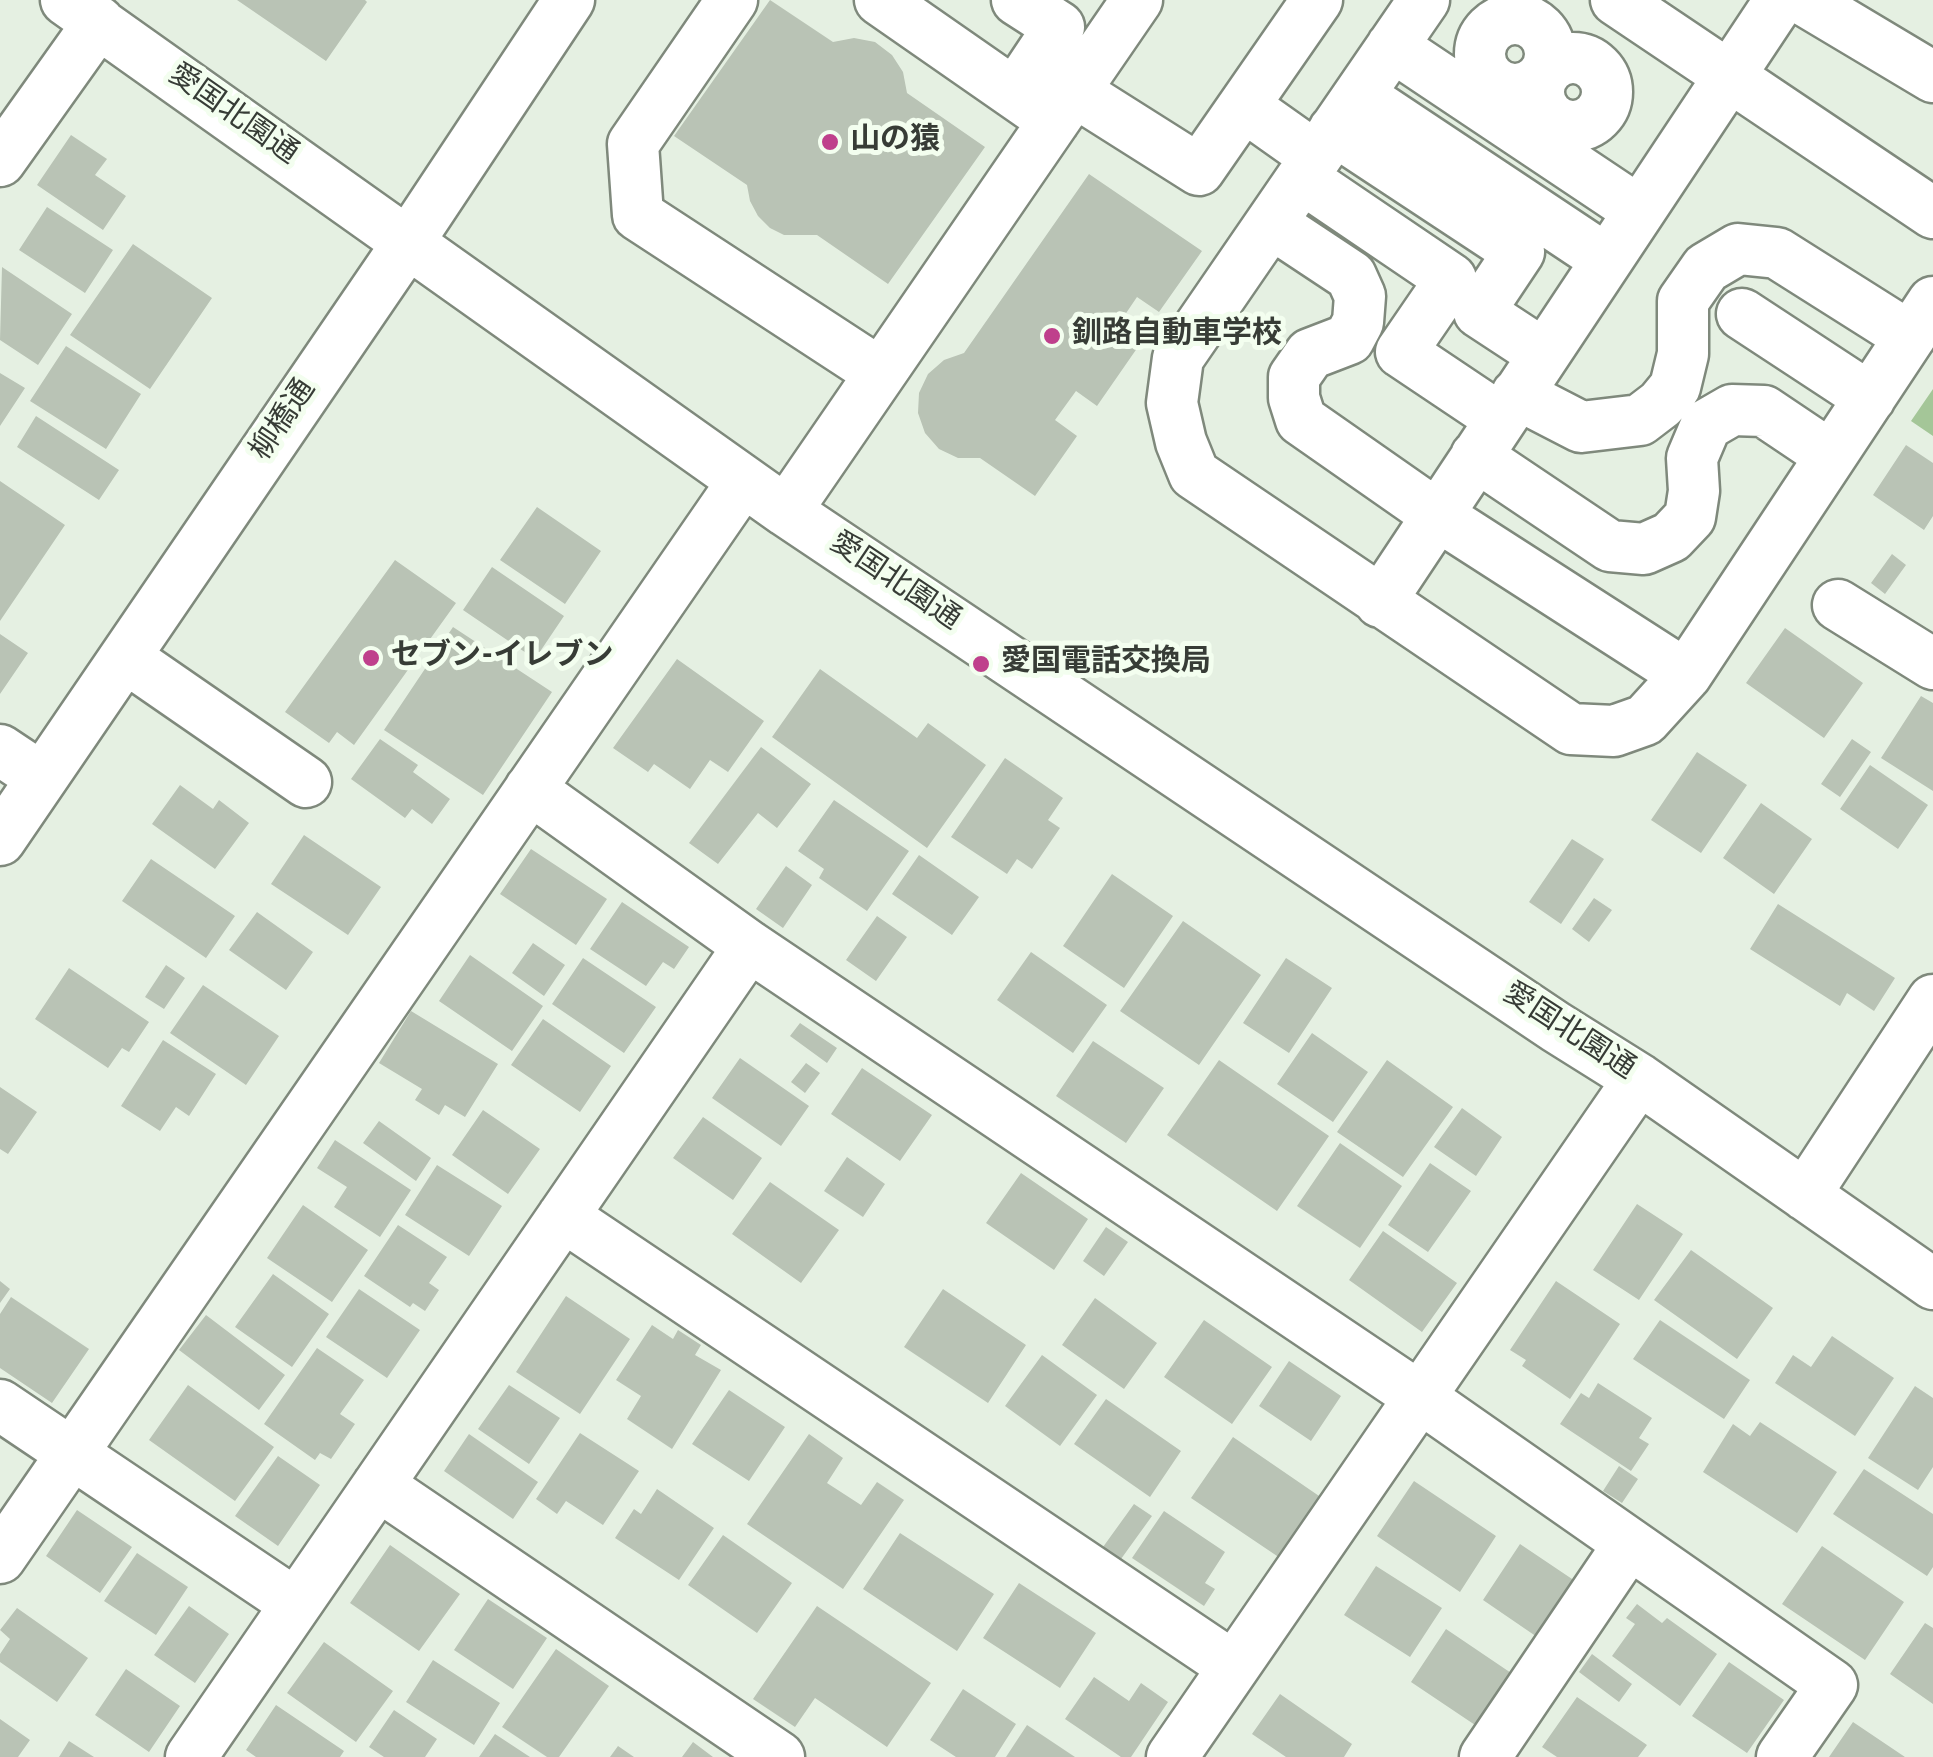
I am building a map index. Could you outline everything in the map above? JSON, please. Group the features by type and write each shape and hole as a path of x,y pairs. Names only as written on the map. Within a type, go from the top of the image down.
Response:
{"street":[{"name":"柳橋通","path":"0,840 410,241 569,0"},
{"path":"732,0 633,144 638,214 880,373"},
{"path":"880,0 1048,101 1199,170 1316,0"},
{"path":"1018,0 1058,26 1048,101"},
{"path":"786,511 880,373 1048,101 1137,0"},
{"path":"1328,140 1451,279 1401,352 1509,406 1581,427 1640,420 1675,387 1683,354 1683,301 1706,268 1738,249 1777,253 1921,320 1686,675 1645,720 1614,731 1572,729 1194,474 1181,442 1172,403 1178,358 1424,0"},
{"path":"1435,0 1486,33 1507,20 1530,22 1548,39 1550,63 1544,74 1560,60 1582,59 1593,64 1623,5 1933,213"},
{"path":"1380,602 1780,0"},
{"path":"1804,0 1933,77"},
{"name":"愛国北園通","path":"82,11 786,511 1639,1079 1933,1284"},
{"path":"0,161 82,11"},
{"path":"1392,46 1639,211"},
{"path":"1244,106 1607,260"},
{"path":"1328,140 1519,252 1479,312 1509,406 1610,546 1644,549 1671,538 1690,518 1694,491 1692,458 1706,425 1732,410 1764,411 1831,456"},
{"path":"1271,223 1351,276 1360,296 1358,322 1349,338 1310,354 1294,377 1294,398 1301,420 1436,515 1686,675"},
{"path":"1757,339 1870,398"},
{"path":"0,1558 743,481"},
{"path":"1838,605 1933,664"},
{"path":"125,657 306,782"},
{"path":"0,750 42,778"},
{"path":"530,789 749,946 1421,1398 1832,1685 1782,1757"},
{"path":"191,1757 749,946"},
{"path":"1805,1195 1933,1000"},
{"path":"1172,1757 1639,1079"},
{"path":"563,1216 1234,1667"},
{"path":"0,1405 296,1604"},
{"path":"378,1485 779,1757"},
{"path":"1485,1757 1630,1544"}],"green space":[{"path":"1933,389 1933,436 1911,421"}],"building":[{"path":"237,0 365,0 367,2 326,61"},
{"name":"山の猿","path":"770,0 833,42 854,38 875,42 892,55 903,72 907,93 985,147 888,284 817,235 784,235 770,228 758,216 747,185 674,136"},
{"path":"71,135 107,159 95,175 126,196 103,230 37,185"},
{"name":"釧路自動車学校","path":"1089,174 1202,251 1159,312 1137,297 1116,328 1140,344 1097,406 1076,391 1055,420 1077,436 1035,496 980,458 958,458 939,449 925,433 918,413 919,393 928,374 944,360 964,353"},
{"path":"47,207 113,250 85,293 19,250"},
{"path":"133,244 212,298 150,389 70,335"},
{"path":"2,267 72,314 38,365 0,340"},
{"path":"66,346 141,394 106,449 30,401"},
{"path":"0,373 25,388 0,426"},
{"path":"36,416 119,470 99,500 17,447"},
{"path":"1906,445 1933,463 1933,516 1924,530 1873,495"},
{"path":"0,481 65,525 0,621"},
{"path":"537,507 601,551 565,604 500,560"},
{"path":"1892,554 1906,565 1885,594 1871,583"},
{"name":"セブン-イレブン","path":"395,560 456,603 354,745 337,732 329,743 285,712"},
{"path":"492,567 564,616 535,659 463,610"},
{"path":"453,627 552,692 483,795 384,730"},
{"path":"1785,628 1863,683 1824,738 1746,683"},
{"path":"0,634 28,653 0,694"},
{"path":"677,659 764,721 728,772 710,760 690,789 654,764 648,772 613,748"},
{"path":"820,669 917,738 928,723 986,765 927,848 772,737"},
{"path":"1921,696 1933,703 1933,791 1881,758"},
{"path":"380,739 418,765 413,772 450,799 432,824 412,809 405,818 351,779"},
{"path":"1852,739 1871,752 1840,797 1821,784"},
{"path":"761,747 811,784 777,828 758,813 718,864 689,843"},
{"path":"1697,752 1747,785 1701,853 1651,820"},
{"path":"1005,758 1063,798 1048,820 1060,828 1032,869 1017,859 1007,874 951,837"},
{"path":"1870,765 1928,805 1898,849 1840,809"},
{"path":"180,785 213,809 219,800 249,823 215,869 152,824"},
{"path":"834,800 909,851 867,911 819,878 824,869 798,851"},
{"path":"1761,803 1812,839 1774,894 1723,858"},
{"path":"304,835 381,887 348,935 271,884"},
{"path":"1572,839 1604,859 1561,924 1529,902"},
{"path":"531,849 607,899 576,945 500,894"},
{"path":"919,855 979,897 952,935 892,894"},
{"path":"151,859 235,916 206,958 122,901"},
{"path":"786,866 812,885 783,928 756,909"},
{"path":"1112,874 1173,916 1124,988 1063,946"},
{"path":"1594,898 1612,910 1589,942 1572,929"},
{"path":"622,902 689,947 674,969 663,962 646,986 590,949"},
{"path":"1778,904 1895,978 1874,1011 1847,993 1840,1006 1750,949"},
{"path":"257,912 313,952 286,990 229,950"},
{"path":"877,916 907,937 876,981 846,960"},
{"path":"1183,921 1261,975 1199,1065 1120,1011"},
{"path":"533,943 565,965 544,996 512,973"},
{"path":"1031,952 1107,1005 1073,1053 997,1000"},
{"path":"470,955 543,1006 512,1051 439,1001"},
{"path":"583,958 656,1007 624,1053 552,1004"},
{"path":"1286,958 1332,988 1289,1053 1243,1023"},
{"path":"166,965 185,978 164,1009 145,997"},
{"path":"69,968 149,1022 129,1052 122,1048 108,1068 35,1019"},
{"path":"203,985 279,1036 246,1085 170,1033"},
{"path":"411,1011 498,1064 465,1117 445,1105 439,1115 415,1100 422,1089 379,1063"},
{"path":"543,1019 611,1066 580,1112 511,1065"},
{"path":"800,1023 837,1048 827,1063 790,1036"},
{"path":"1312,1033 1368,1072 1333,1122 1277,1084"},
{"path":"163,1040 216,1074 189,1116 176,1107 160,1131 121,1106"},
{"path":"1093,1041 1164,1088 1126,1143 1056,1096"},
{"path":"740,1058 809,1106 781,1146 712,1098"},
{"path":"1219,1060 1329,1136 1277,1211 1167,1135"},
{"path":"1387,1060 1453,1107 1403,1177 1337,1132"},
{"path":"806,1063 820,1073 805,1093 791,1082"},
{"path":"862,1068 932,1115 900,1161 831,1114"},
{"path":"0,1087 37,1112 8,1154 0,1149"},
{"path":"1462,1108 1502,1137 1476,1176 1434,1147"},
{"path":"483,1110 540,1149 508,1194 452,1155"},
{"path":"703,1117 762,1158 733,1200 673,1158"},
{"path":"379,1121 431,1158 416,1181 363,1143"},
{"path":"335,1140 411,1190 380,1237 334,1207 347,1187 317,1168"},
{"path":"1340,1143 1402,1186 1360,1248 1297,1206"},
{"path":"847,1157 885,1184 863,1217 824,1191"},
{"path":"1430,1163 1471,1191 1428,1252 1388,1225"},
{"path":"437,1165 502,1206 469,1256 405,1215"},
{"path":"1021,1173 1088,1219 1054,1270 986,1223"},
{"path":"770,1182 839,1230 801,1283 732,1234"},
{"path":"1637,1204 1683,1234 1639,1300 1593,1270"},
{"path":"303,1205 368,1250 332,1302 267,1258"},
{"path":"398,1225 447,1257 429,1283 439,1290 425,1311 413,1303 410,1307 364,1276"},
{"path":"1106,1227 1128,1242 1104,1276 1083,1261"},
{"path":"1383,1231 1457,1283 1422,1332 1349,1280"},
{"path":"1691,1250 1773,1308 1737,1359 1654,1300"},
{"path":"273,1274 329,1314 292,1367 235,1327"},
{"path":"0,1281 10,1289 0,1303"},
{"path":"1556,1281 1620,1324 1570,1399 1522,1366 1526,1360 1510,1350"},
{"path":"359,1289 420,1330 387,1378 326,1337"},
{"path":"943,1289 1026,1345 988,1403 904,1347"},
{"path":"566,1296 630,1339 580,1414 516,1372"},
{"path":"11,1297 89,1349 52,1403 0,1368 0,1314"},
{"path":"1095,1298 1157,1343 1124,1389 1062,1345"},
{"path":"206,1315 285,1375 259,1410 179,1350"},
{"path":"1204,1320 1272,1367 1232,1424 1164,1377"},
{"path":"1660,1320 1750,1380 1724,1419 1633,1359"},
{"path":"652,1325 673,1339 678,1330 701,1345 695,1355 721,1370 672,1449 627,1419 641,1396 616,1380"},
{"path":"1832,1336 1894,1378 1855,1436 1775,1383 1793,1355 1811,1367"},
{"path":"317,1348 364,1380 340,1414 355,1424 331,1459 320,1453 315,1460 264,1424"},
{"path":"1042,1355 1097,1395 1060,1446 1005,1406"},
{"path":"1289,1361 1341,1396 1311,1441 1259,1406"},
{"path":"1598,1383 1652,1418 1639,1438 1649,1444 1631,1471 1560,1424 1581,1393 1589,1398"},
{"path":"188,1385 274,1447 235,1501 149,1440"},
{"path":"509,1385 560,1418 529,1464 478,1429"},
{"path":"1915,1386 1933,1398 1933,1467 1918,1490 1868,1458"},
{"path":"729,1390 785,1427 749,1481 692,1444"},
{"path":"1106,1399 1181,1451 1150,1497 1074,1444"},
{"path":"1760,1422 1837,1472 1797,1533 1703,1472 1733,1424 1750,1436"},
{"path":"580,1433 639,1471 603,1525 566,1501 557,1514 536,1499"},
{"path":"469,1434 538,1482 513,1519 444,1471"},
{"path":"809,1434 843,1458 827,1483 861,1505 877,1482 904,1500 843,1589 747,1524"},
{"path":"1233,1437 1322,1498 1280,1558 1191,1498"},
{"path":"278,1456 320,1485 278,1546 235,1516"},
{"path":"1619,1466 1638,1479 1622,1503 1603,1491"},
{"path":"1864,1469 1933,1514 1933,1567 1927,1576 1833,1514"},
{"path":"1414,1481 1496,1536 1460,1592 1377,1536"},
{"path":"657,1489 714,1528 679,1580 615,1538 634,1509 641,1514"},
{"path":"1134,1504 1152,1516 1121,1559 1103,1547"},
{"path":"77,1510 132,1547 100,1593 46,1556"},
{"path":"1164,1511 1225,1552 1205,1583 1215,1589 1204,1606 1132,1558"},
{"path":"900,1533 994,1594 957,1651 863,1589"},
{"path":"723,1535 792,1583 757,1633 688,1585"},
{"path":"1520,1544 1578,1583 1540,1639 1483,1600"},
{"path":"390,1545 460,1594 419,1651 350,1603"},
{"path":"1822,1546 1904,1602 1865,1660 1782,1604"},
{"path":"137,1553 188,1587 156,1635 104,1601"},
{"path":"1376,1566 1442,1608 1410,1657 1344,1615"},
{"path":"1019,1583 1096,1633 1060,1688 983,1638"},
{"path":"488,1599 547,1638 513,1689 454,1650"},
{"path":"1637,1604 1662,1623 1667,1618 1717,1654 1680,1706 1612,1656 1635,1624 1626,1618"},
{"path":"189,1606 229,1634 195,1683 154,1655"},
{"path":"817,1606 931,1683 887,1747 815,1698 795,1727 753,1699"},
{"path":"17,1608 88,1658 57,1702 0,1662 0,1654 10,1639 0,1630"},
{"path":"1925,1623 1933,1628 1933,1704 1890,1674"},
{"path":"1446,1629 1517,1677 1481,1729 1411,1682"},
{"path":"324,1642 393,1691 356,1742 287,1693"},
{"path":"556,1649 609,1686 559,1757 547,1757 502,1727"},
{"path":"1592,1654 1632,1684 1619,1702 1579,1672"},
{"path":"433,1660 500,1703 474,1745 406,1702"},
{"path":"1729,1662 1784,1700 1747,1753 1692,1716"},
{"path":"126,1669 180,1706 149,1752 95,1715"},
{"path":"1094,1677 1129,1701 1141,1683 1168,1702 1131,1757 1121,1757 1065,1719"},
{"path":"963,1689 1016,1724 995,1757 956,1757 930,1740"},
{"path":"1280,1694 1352,1744 1344,1757 1286,1757 1252,1734"},
{"path":"1577,1697 1647,1745 1638,1757 1557,1757 1542,1747"},
{"path":"276,1705 344,1751 340,1757 256,1757 246,1750"},
{"path":"394,1710 437,1739 425,1757 384,1757 369,1747"},
{"path":"0,1719 30,1740 18,1757 0,1757"},
{"path":"1853,1722 1905,1757 1829,1757"},
{"path":"1027,1725 1075,1757 1006,1757"},
{"path":"495,1734 530,1757 479,1757"},
{"path":"69,1741 94,1757 59,1757"},
{"path":"693,1742 713,1757 682,1757"},
{"path":"618,1746 634,1757 610,1757"}],"place":[{"name":"山の猿","path":"830,142"},
{"name":"釧路自動車学校","path":"1052,336"},
{"name":"セブン-イレブン","path":"371,658"},
{"name":"愛国電話交換局","path":"981,664"}]}
